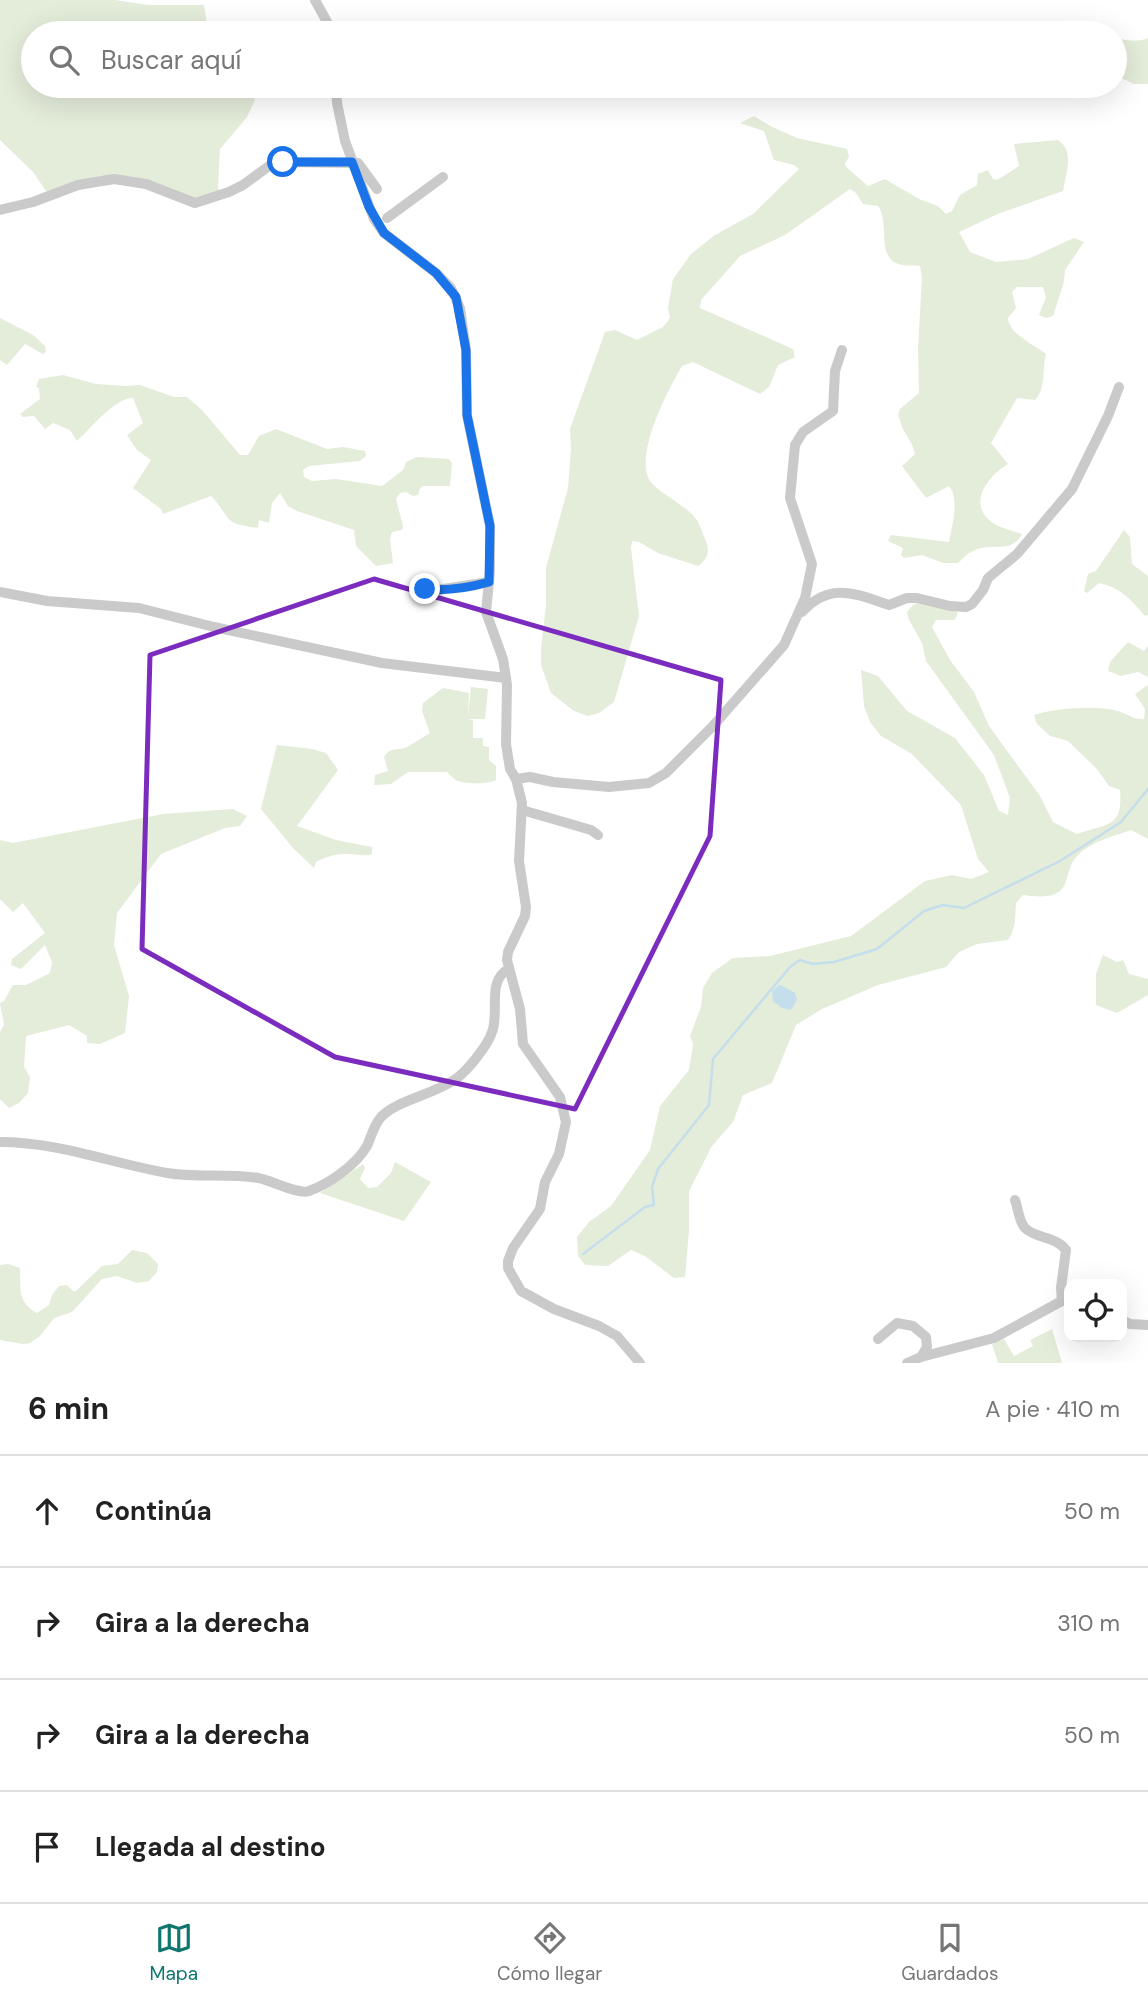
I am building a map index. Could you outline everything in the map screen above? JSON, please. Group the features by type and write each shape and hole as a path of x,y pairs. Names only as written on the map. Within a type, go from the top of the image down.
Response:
{"street":[{"path":"315,0 326,21"},
{"path":"337,98 352,162 369,207 384,233 436,273 456,297 466,350 467,415 490,526 486,612 503,659 506,678 506,744 522,810 519,860 526,907 525,916 508,952 509,969 520,1009 523,1044 560,1097 566,1122 559,1154 545,1182 540,1209 513,1248 508,1261 511,1276 521,1290 554,1309 617,1336 640,1363"},
{"path":"0,209 33,202 78,185 114,179 146,184 195,203 243,186 269,166 283,162 358,163 377,188"},
{"path":"387,218 443,177"},
{"path":"516,779 530,776 563,783 608,787 649,783 660,778 712,727 784,645 805,598 812,565 790,498 794,453 799,436 833,411 835,371 842,350"},
{"path":"793,622 813,601 834,593 859,594 889,605 907,598 950,606 966,607 972,604 988,578 1017,554 1072,489 1108,416 1119,387"},
{"path":"425,589 437,590 489,582"},
{"path":"0,592 47,601 139,608 382,663 506,678"},
{"path":"522,810 592,830 598,835"},
{"path":"0,1142 24,1142 74,1150 163,1172 254,1177 303,1192 311,1190 350,1166 366,1147 380,1118 455,1080 468,1067 493,1032 495,990 500,975 509,969"},
{"path":"1015,1200 1021,1222 1026,1229 1056,1241 1066,1250 1061,1288 1064,1296"},
{"path":"907,1363 994,1338 1064,1300"},
{"path":"1127,1322 1148,1325"},
{"path":"878,1339 897,1323 905,1323 926,1336 927,1347 921,1357"}],"highlighted area":[{"path":"374,579 721,680 710,836 575,1109 335,1057 142,949 150,655"}],"green space":[{"path":"0,0 115,0 148,5 204,5 207,21 21,21 21,98 255,100 247,117 220,149 218,187 221,197 194,206 143,186 111,182 50,197 33,172 0,140"},
{"path":"1148,38 1148,84 1134,84 1127,81 1127,40"},
{"path":"754,116 797,138 847,149 849,157 845,163 846,167 868,186 885,179 919,199 938,206 946,214 952,211 960,195 977,185 978,174 988,170 993,179 997,180 1019,166 1014,144 1058,140 1063,145 1068,163 1063,191 1000,213 959,232 970,252 996,262 1028,259 1074,238 1084,242 1065,270 1053,316 1046,318 1039,315 1046,297 1043,287 1017,287 1012,292 1016,308 1008,318 1009,324 1017,334 1046,354 1042,384 1035,400 1017,398 991,443 1008,464 992,476 980,501 987,518 996,525 1022,534 1012,544 978,549 967,554 958,563 943,563 922,555 904,558 901,555 903,548 888,541 891,535 949,542 954,498 949,486 926,498 902,466 915,454 898,416 900,409 919,393 920,266 894,262 886,249 882,213 878,206 863,204 850,189 785,235 740,256 701,300 700,308 793,349 795,357 778,365 769,387 760,394 693,362 682,366 650,436 646,465 651,482 685,508 697,521 707,543 708,554 698,566 632,541 639,616 614,702 599,713 588,716 574,711 551,693 541,665 546,568 568,488 570,429 605,332 615,330 637,340 663,327 670,318 668,308 673,279 691,254 715,235 753,214 799,169 774,160 764,131 740,123"},
{"path":"0,318 33,335 45,346 46,352 43,354 25,344 7,365 0,360"},
{"path":"63,375 96,384 140,385 174,397 187,397 202,410 240,455 248,455 259,436 276,429 327,449 343,447 365,451 366,456 360,461 309,466 303,470 304,477 312,481 336,479 382,486 403,470 406,462 417,457 449,459 452,463 450,486 423,486 418,495 413,496 406,492 400,493 396,499 403,526 402,530 392,532 390,539 393,563 376,566 356,546 354,530 297,511 288,506 280,493 272,503 269,523 259,520 258,528 232,522 211,496 163,514 161,509 133,488 151,460 137,450 127,435 143,423 133,398 111,408 77,441 70,430 53,423 45,429 34,416 23,417 20,414 40,399 39,388 36,387 39,379"},
{"path":"1124,530 1130,537 1132,564 1148,576 1148,615 1145,616 1130,600 1113,588 1099,583 1087,593 1084,591 1088,574 1096,571"},
{"path":"922,601 958,612 955,620 936,620 932,627 950,660 974,692 989,726 1040,796 1053,822 1077,834 1105,825 1116,818 1120,790 1109,786 1097,769 1068,741 1050,736 1037,724 1034,715 1064,709 1099,708 1144,719 1145,709 1135,694 1148,685 1148,839 1131,830 1102,840 1082,851 1073,862 1059,891 1048,896 1023,895 1016,903 1014,927 1008,940 977,944 959,952 946,967 878,985 822,1009 796,1025 772,1083 743,1095 733,1122 712,1146 689,1191 685,1277 674,1278 645,1256 631,1250 608,1266 585,1265 578,1256 577,1237 589,1222 611,1206 650,1150 660,1106 689,1070 693,1044 690,1036 701,1007 703,988 712,973 733,958 770,956 851,936 925,881 952,875 971,879 989,872 978,859 961,805 912,754 881,736 870,722 864,706 861,670 878,676 907,711 955,738 984,775 999,811 1008,815 1010,798 994,755 926,661 922,643 909,620 907,612"},
{"path":"1128,642 1144,651 1148,646 1148,677 1138,672 1121,676 1108,671 1110,662"},
{"path":"471,687 488,689 485,719 467,719 473,720 473,738 483,738 483,746 489,747 489,760 496,766 496,780 460,782 447,772 408,772 391,784 374,785 375,775 388,771 384,757 387,753 409,746 430,733 422,711 423,703 443,688 469,693 468,717"},
{"path":"277,745 326,753 338,770 297,826 336,840 372,847 372,854 332,856 316,862 314,868 293,848 261,809"},
{"path":"233,809 247,816 240,826 225,828 161,854 117,913 114,945 129,996 125,1033 100,1044 87,1043 87,1036 69,1025 26,1036 24,1067 30,1077 28,1093 19,1103 9,1108 0,1099 0,1032 4,1025 0,1003 13,985 26,985 50,973 52,962 45,945 21,969 11,965 12,959 45,933 23,903 13,912 0,899 0,840 13,843 163,814"},
{"path":"1103,955 1117,962 1123,960 1129,974 1148,979 1148,995 1117,1013 1096,1005 1096,974"},
{"path":"395,1162 431,1182 404,1221 320,1193 363,1164 365,1168 360,1179 368,1188 377,1187 391,1173"},
{"path":"132,1250 147,1253 158,1264 157,1272 149,1281 137,1283 117,1276 102,1279 72,1312 54,1318 40,1336 30,1343 0,1340 0,1265 8,1264 20,1268 23,1299 37,1313 49,1305 59,1286 67,1285 76,1291 102,1266 118,1264"},
{"path":"1052,1329 1062,1363 998,1363 992,1344 1004,1339 1014,1356 1033,1346 1030,1340"}],"water":[{"path":"780,985 795,993 797,1000 791,1010 782,1008 773,1001 772,991"}],"waterway":[{"path":"583,1254 645,1207 654,1205 652,1187 658,1169 709,1105 713,1059 790,967 800,960 813,964 834,962 877,949 924,911 943,905 964,908 1060,861 1121,822 1148,789"}],"route":[{"path":"283,162 352,162 374,219 384,233 436,273 451,288 460,308 466,350 467,415 490,526 489,582 468,587 425,589"}]}
